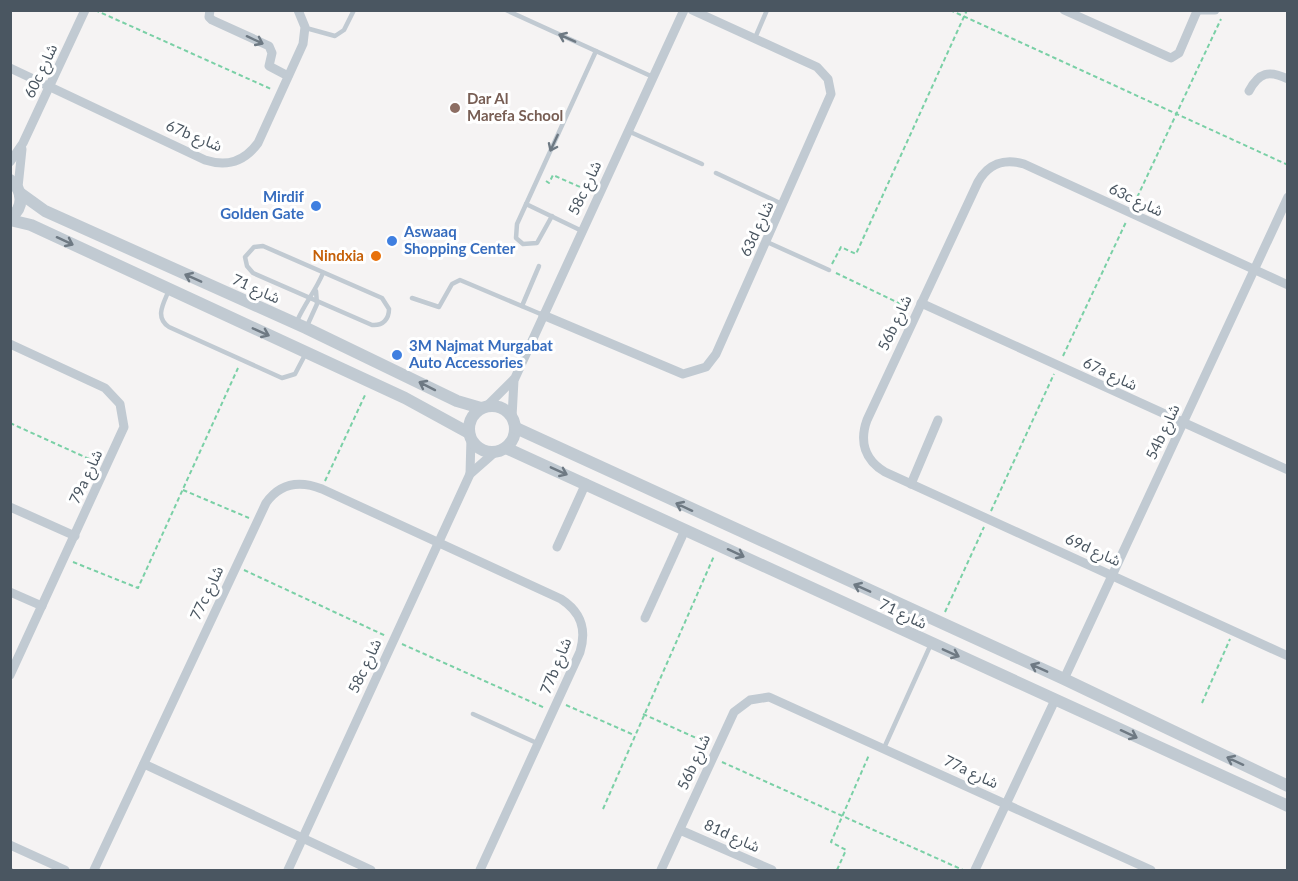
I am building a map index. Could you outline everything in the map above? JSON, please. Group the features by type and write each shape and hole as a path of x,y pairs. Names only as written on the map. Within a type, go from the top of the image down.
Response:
{"street":[{"name":"60c شارع","path":"10,162 23,143 86,10"},
{"path":"210,10 209,17 212,20 269,46 272,53 269,66 288,76"},
{"path":"298,10 305,27"},
{"name":"58c شارع","path":"514,422 515,378 684,10"},
{"name":"63d شارع","path":"543,315 675,372 691,374 699,371 706,367 716,354 827,110 831,86 823,72 817,67 692,10"},
{"path":"1064,10 1171,58 1179,53 1197,11 1215,10"},
{"name":"67b شارع","path":"10,68 205,160 225,164 244,158 252,151 303,44 305,27"},
{"path":"1249,91 1254,81 1263,74 1275,73 1287,79"},
{"name":"60c شارع","path":"16,187 23,143"},
{"name":"63c شارع","path":"978,182 982,174 997,163 1015,161 1287,285"},
{"name":"56b شارع","path":"885,472 866,454 862,437 864,428 978,182"},
{"path":"16,187 20,206 10,219 31,225 435,413 470,435 478,447 500,450 513,439 514,422 498,406 484,407 470,421 470,435"},
{"name":"شارع 71","path":"16,187 45,211 301,326 457,401 484,407"},
{"name":"54b شارع","path":"1064,679 1287,197"},
{"name":"67a شارع","path":"919,307 1058,366 1287,470"},
{"name":"79a شارع","path":"10,344 105,388 120,404 124,426 10,675"},
{"name":"58c شارع","path":"484,407 515,378"},
{"path":"911,484 939,420"},
{"name":"شارع 71","path":"514,422 939,623 1064,679 1287,786"},
{"name":"58c شارع","path":"288,870 470,474 470,435"},
{"name":"58c شارع","path":"470,474 500,450"},
{"name":"شارع 71","path":"500,450 586,483 1287,806"},
{"name":"69d شارع","path":"885,472 1287,656"},
{"name":"77c شارع","path":"94,870 257,521 266,503 280,488 301,483 322,489 439,543"},
{"path":"557,547 586,483"},
{"path":"10,507 75,536"},
{"path":"645,618 686,530"},
{"name":"77b شارع","path":"439,543 561,599 576,612 584,632 583,642 558,702 480,870"},
{"path":"10,592 42,606"},
{"name":"56b شارع","path":"661,870 729,720 741,705 759,698 779,700"},
{"name":"77a شارع","path":"779,700 1151,870"},
{"path":"975,870 1055,700"},
{"path":"144,764 371,870"},
{"name":"81d شارع","path":"680,830 772,870"},
{"path":"10,845 62,870"}],"lane":[{"path":"305,27 335,36 344,30 354,10"},
{"path":"506,10 652,77"},
{"path":"755,38 767,10"},
{"path":"552,216 537,243 523,244 516,238 515,228 596,51"},
{"path":"628,131 702,164"},
{"path":"716,173 784,205"},
{"path":"526,204 582,231"},
{"path":"767,243 829,270"},
{"path":"263,246 324,273 382,298 388,305 389,314 385,322 372,325 252,273 245,262 247,253 254,247 263,246"},
{"path":"522,306 539,266"},
{"path":"301,326 309,297 316,291 324,273"},
{"path":"412,298 439,307 452,284 460,280 543,315"},
{"path":"169,290 160,312 165,325 241,360 287,378 298,370 306,352"},
{"path":"301,326 318,301 316,291"},
{"path":"884,748 931,643"},
{"path":"473,714 539,744"}],"path":[{"path":"95,10 280,93"},
{"path":"950,10 1287,165"},
{"path":"919,307 829,270 841,247 856,254 967,10"},
{"path":"939,623 1224,10"},
{"path":"538,177 549,183 552,175 589,191 586,196 596,200"},
{"path":"65,558 138,588 241,360"},
{"path":"322,489 371,382"},
{"path":"10,423 107,467"},
{"path":"183,490 257,521"},
{"path":"603,809 719,545"},
{"path":"1202,703 1233,631"},
{"path":"558,702 634,735"},
{"path":"643,714 705,742 700,752 712,758 963,870"},
{"path":"837,870 846,850 831,842 874,744"}],"place":[{"name":"Dar Al Marefa School","path":"455,108"},
{"name":"Mirdif Golden Gate","path":"316,206"},
{"name":"Aswaaq Shopping Center","path":"392,241"},
{"name":"Nindxia","path":"376,256"},
{"name":"3M Najmat Murgabat Auto Accessories","path":"397,355"}]}
